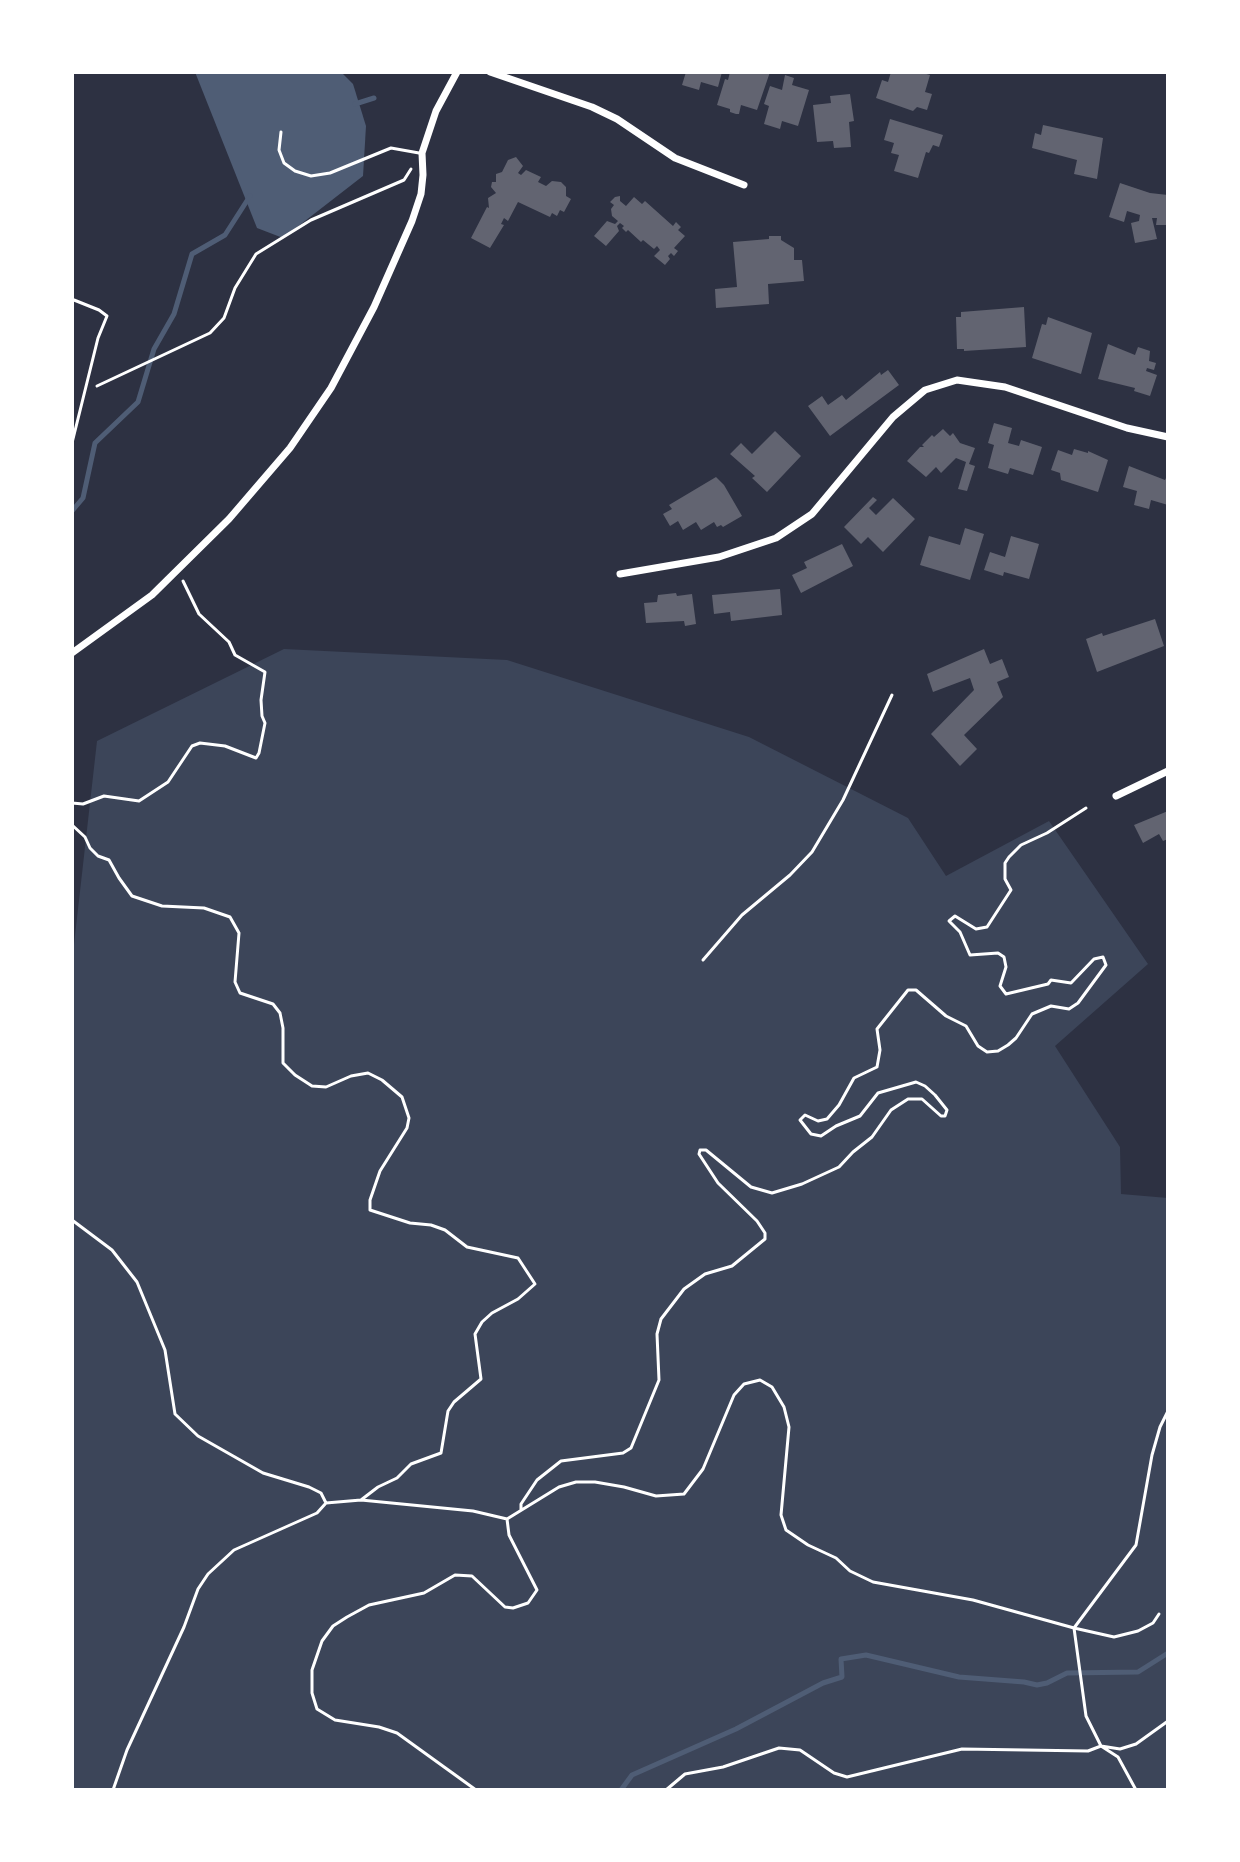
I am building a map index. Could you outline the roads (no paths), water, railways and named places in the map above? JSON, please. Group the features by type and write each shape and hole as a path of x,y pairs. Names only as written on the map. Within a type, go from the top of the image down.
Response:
{"street":[{"path":"72,653 152,595 175,574 262,484 331,388 374,307 412,221 421,194 422,153 436,111 457,72"},
{"path":"490,72 592,107 617,119 675,158 744,185"},
{"path":"620,574 719,557 776,538 812,514 893,417 925,390 957,380 1005,387 1127,428 1168,437"},
{"path":"1116,796 1168,771"}],"lane":[{"path":"281,132 279,150 284,163 295,171 311,176 330,173 391,148 422,153"},
{"path":"72,443 98,338 107,316 74,300"},
{"path":"703,960 742,915 790,875 827,831 892,695"}],"waterway":[{"path":"355,104 374,98"},
{"path":"72,511 83,498 95,443 138,402 154,349 174,314 192,254 225,235 250,196"},
{"path":"621,1790 632,1775 736,1729 823,1683 842,1677 841,1659 866,1655 959,1677 1037,1685 1067,1673 1138,1672 1168,1653"}]}
